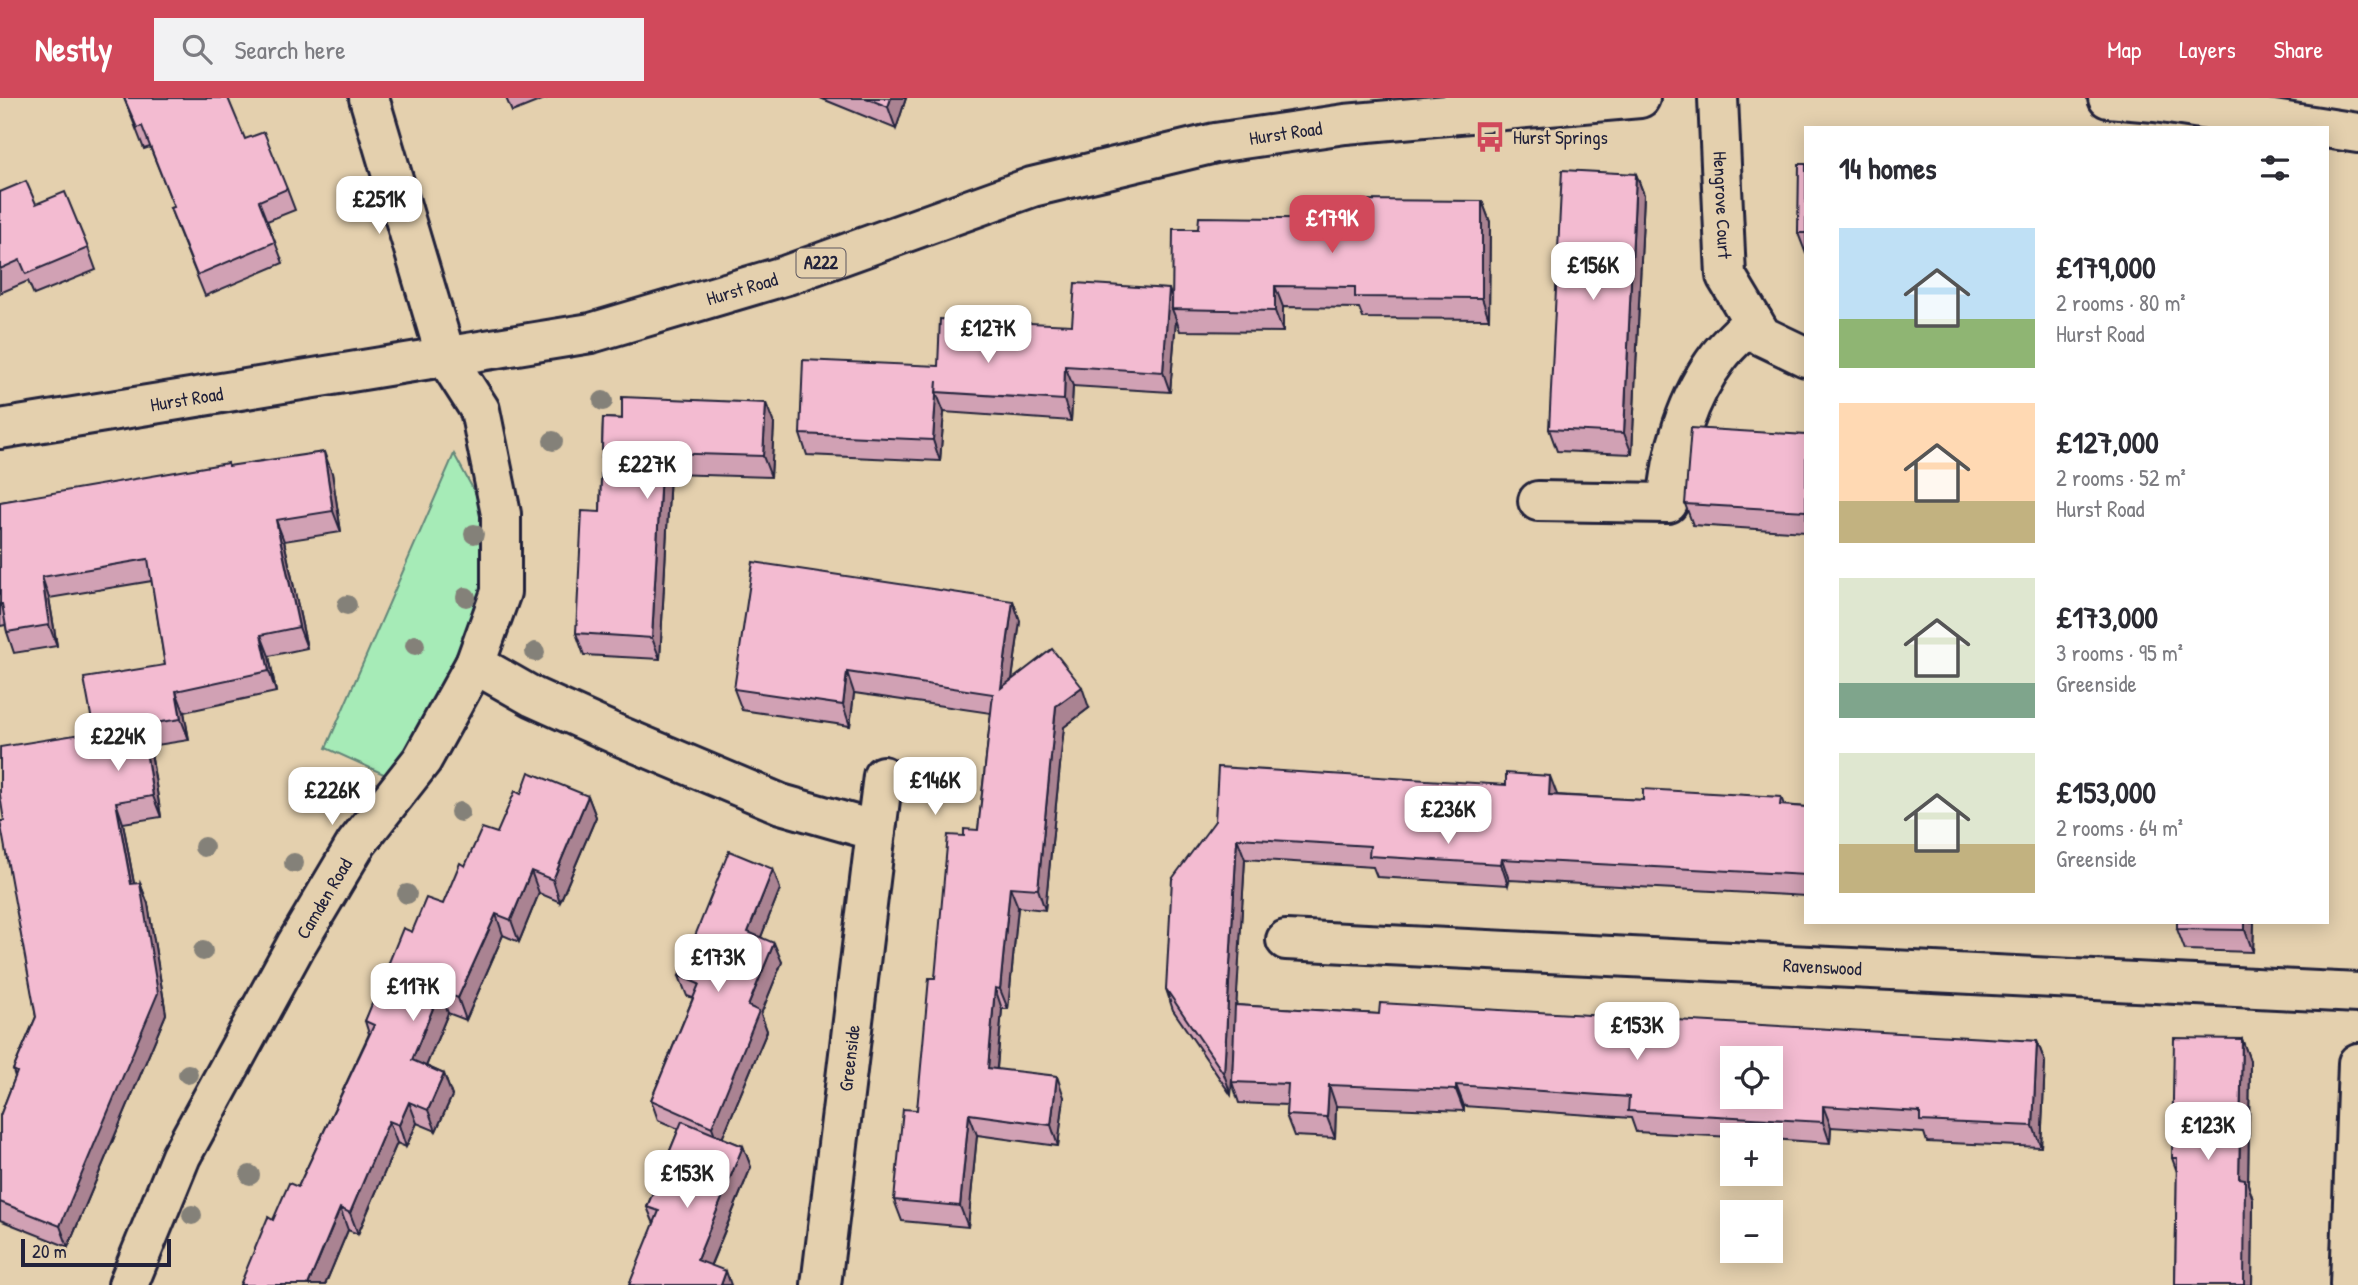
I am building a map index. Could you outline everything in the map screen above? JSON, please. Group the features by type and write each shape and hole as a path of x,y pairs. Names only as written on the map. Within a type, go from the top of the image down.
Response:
{"street":[{"name":"Camden Road","path":"128,1285 181,1156 296,945 356,844 422,760 475,664 500,592 501,514 480,410 446,357 369,98"},
{"name":"Hurst Road","path":"0,429 591,333 660,315 788,275 1032,187 1132,161 1289,131 1564,101 1640,98"},
{"name":"Hengrove Court","path":"1718,98 1726,276 1762,336 1804,356"},
{"path":"2108,98 2263,107 2358,133"},
{"path":"1538,501 1668,503 1669,470 1693,403 1718,356 1753,321"},
{"path":"475,664 533,697 781,804 876,831"},
{"name":"Greenside","path":"821,1285 883,776"},
{"name":"Ravenswood","path":"1286,940 2358,992"},
{"path":"2350,1285 2358,1063"}],"green space":[{"path":"454,454 478,498 488,574 464,652 414,742 388,776 326,748"}],"building":[{"path":"124,98 228,98 245,139 264,132 287,189 259,201 275,242 197,275 170,208 174,207 142,126 137,128"},
{"path":"866,98 891,98 888,107"},
{"path":"1799,164 1804,164 1804,233 1798,233"},
{"path":"1562,170 1636,174 1624,433 1549,429"},
{"path":"26,181 36,204 65,192 88,248 26,274 20,260 0,269 0,192"},
{"path":"1356,200 1482,201 1482,298 1355,297 1355,287 1275,286 1275,311 1172,309 1173,229 1198,229 1199,217 1356,219"},
{"path":"1075,283 1169,289 1163,372 1065,366 1064,400 936,392 933,440 800,434 803,360 938,366 940,319 1072,325"},
{"path":"622,397 766,403 763,456 662,453 652,638 576,633 582,511 600,512 603,418 622,419"},
{"path":"1691,428 1804,435 1804,511 1685,504"},
{"path":"324,452 333,511 276,520 299,627 261,635 269,671 176,691 181,719 142,725 153,796 116,802 131,884 140,883 158,993 60,1226 0,1202 0,1116 17,1072 13,1070 36,1017 0,821 4,821 0,795 0,747 94,732 84,678 165,665 148,559 42,577 49,625 7,632 0,604 0,502 228,463 228,466"},
{"path":"753,562 1013,601 1001,688 1052,649 1082,687 1056,706 1038,889 1010,887 1000,989 995,988 988,1068 1057,1076 1051,1125 969,1114 960,1206 894,1200 903,1109 917,1110 929,978 935,978 948,835 964,836 964,829 978,830 993,694 847,672 843,705 734,689"},
{"path":"1218,767 1506,785 1506,773 1550,776 1549,795 1643,800 1643,789 1781,797 1780,805 1804,807 1804,875 1502,859 1501,864 1369,856 1370,846 1237,838 1224,1074 1166,989 1172,879 1215,821"},
{"path":"529,772 588,796 553,880 531,871 511,920 496,914 458,998 440,991 412,1060 444,1074 428,1110 409,1102 399,1125 389,1121 350,1213 340,1208 308,1285 240,1285 268,1217 273,1220 289,1183 298,1187 374,1025 365,1021 403,928 412,932 426,898 443,904 460,863 465,866 482,828 497,833 515,791 521,794"},
{"path":"729,851 773,869 748,932 774,943 748,1006 759,1011 712,1127 651,1100 699,984 679,976"},
{"path":"2177,924 2245,924 2245,930 2177,929"},
{"path":"1380,1003 2037,1041 2033,1126 1920,1121 1920,1112 1823,1106 1823,1122 1628,1111 1629,1097 1456,1085 1456,1090 1329,1085 1327,1117 1286,1115 1288,1084 1232,1082 1235,1005 1379,1014"},
{"path":"2174,1038 2242,1039 2239,1178 2245,1179 2244,1285 2175,1285 2177,1158 2172,1158"},
{"path":"682,1121 743,1146 697,1260 726,1271 721,1285 629,1285 659,1211 647,1207"}],"place":[{"name":"Hurst Springs","path":"1490,137"}]}
